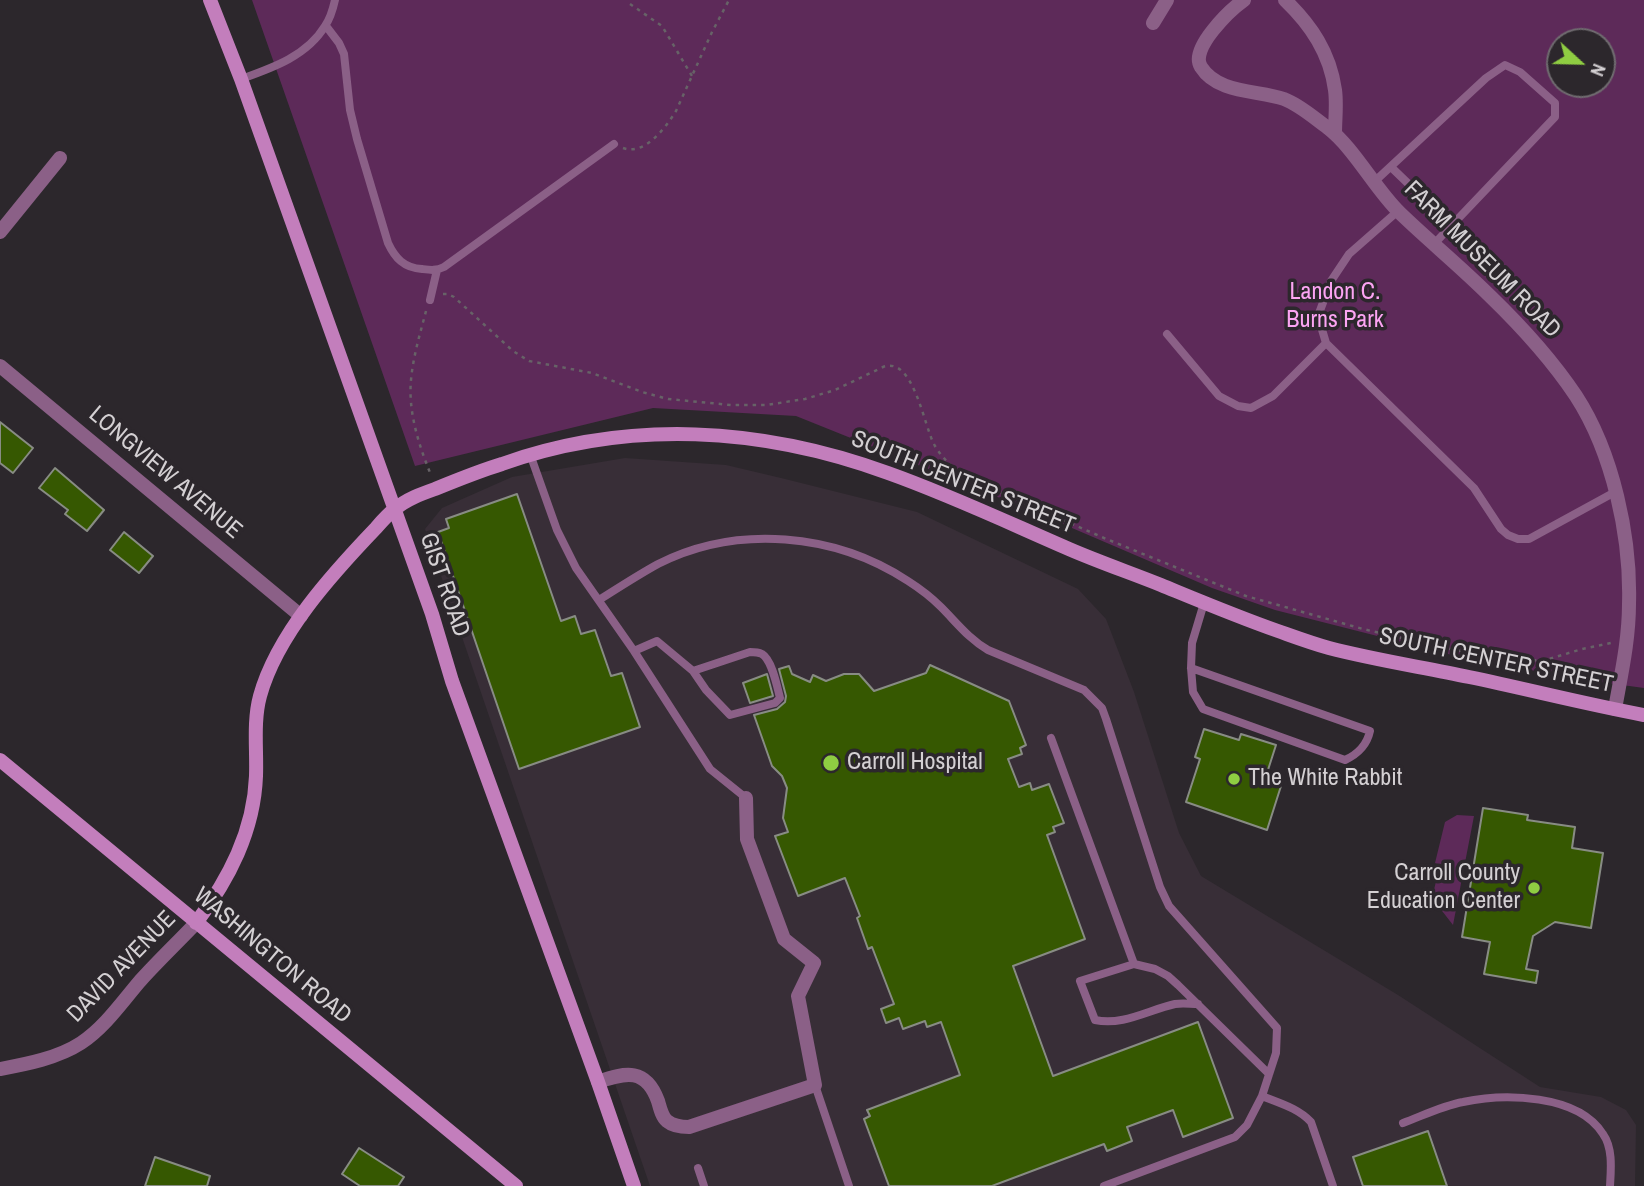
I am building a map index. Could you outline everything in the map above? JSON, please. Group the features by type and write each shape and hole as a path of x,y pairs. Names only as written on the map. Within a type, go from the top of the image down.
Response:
{"street":[{"name":"GIST ROAD","path":"210,0 241,79 432,614 452,681 634,1186"},
{"path":"1153,23 1167,0"},
{"name":"FARM MUSEUM ROAD","path":"1244,0 1205,41 1200,50 1200,66 1211,78 1234,88 1284,99 1335,134 1398,211 1490,296 1547,358 1577,398 1597,438 1624,529 1630,580 1628,630 1615,709"},
{"path":"1285,0 1310,28 1324,49 1335,92 1335,134"},
{"path":"0,232 61,158"},
{"name":"LONGVIEW AVENUE","path":"0,366 301,616"},
{"name":"SOUTH CENTER STREET","path":"196,923 224,882 244,841 254,795 255,731 260,698 272,665 301,616 330,580 394,509 408,499 530,454 594,439 676,433 723,435 799,447 884,471 1228,614 1326,648 1644,715"},
{"name":"WASHINGTON ROAD","path":"0,760 516,1186"},
{"path":"598,1082 620,1074 632,1074 644,1079 654,1090 664,1118 670,1123 689,1127 815,1084 798,996 814,963 784,939 747,839 746,798"},
{"name":"DAVID AVENUE","path":"0,1069 59,1054 80,1043 96,1031 196,923"}],"lane":[{"path":"241,79 275,66 311,43 326,26 335,0"},
{"path":"326,26 344,54 350,110 387,243 394,256 415,269 437,270 444,267 614,144"},
{"path":"1374,182 1486,78 1505,65 1520,72 1555,103 1555,117 1434,244"},
{"path":"1391,167 1451,225"},
{"path":"1398,211 1349,254 1331,281 1318,316 1326,343 1474,488 1501,529 1508,535 1518,540 1529,539 1615,492"},
{"path":"429,300 437,270"},
{"path":"1167,334 1219,396 1238,406 1251,408 1272,396 1326,343"},
{"path":"530,454 557,530 569,555 635,651 710,769 746,798"},
{"path":"599,600 659,563 713,544 741,540 808,541 864,557 889,569 940,606 976,643 1084,690 1102,708 1160,887 1169,906 1277,1028 1276,1053 1262,1096 1247,1125 1235,1138 1104,1186"},
{"path":"1191,668 1370,731 1368,741 1355,755 1345,760 1203,709 1193,692 1191,668 1192,643 1204,603"},
{"path":"635,651 657,640 694,671 706,690 730,715 775,703 780,698 767,659 760,653 751,652 694,671"},
{"path":"1051,738 1134,964"},
{"path":"1198,1004 1179,1003 1122,1020 1095,1020 1080,981 1134,964 1155,969 1168,976 1198,1004 1269,1074"},
{"path":"815,1084 849,1186"},
{"path":"1262,1096 1295,1109 1311,1122 1333,1186"},
{"path":"1402,1124 1451,1105 1480,1098 1523,1098 1564,1106 1582,1114 1605,1135 1611,1167 1610,1186"},
{"path":"698,1168 704,1186"}],"path":[{"path":"614,144 627,150 636,150 660,132 676,111 729,0"},
{"path":"630,4 662,26 692,76"}],"shaded area":[{"name":"Carroll Hospital","path":"625,458 726,465 917,512 1078,589 1106,619 1134,692 1179,833 1201,876 1398,995 1540,1087 1601,1097 1626,1110 1636,1125 1635,1186 650,1186 425,529 442,508 512,477"}],"green space":[{"name":"Landon C. Burns Park","path":"252,0 1644,0 1644,688 1578,679 1456,656 1275,610 1212,588 1030,510 796,416 653,408 415,466"},
{"path":"1457,815 1474,816 1453,925 1432,898 1440,865 1435,863 1445,822"}],"building":[{"path":"0,422 33,448 13,473 0,463"},
{"path":"55,468 104,510 87,531 65,514 68,510 39,488"},
{"path":"517,494 561,621 575,616 581,634 595,630 611,676 622,673 640,727 519,769 438,532 449,528 446,519"},
{"path":"124,532 153,556 139,573 110,550"},
{"path":"930,665 1009,701 1026,745 1020,748 1022,754 1008,759 1019,787 1030,783 1032,790 1049,784 1064,823 1053,827 1055,832 1047,835 1085,939 1013,966 1053,1076 1198,1022 1233,1118 1183,1137 1173,1110 1127,1127 1132,1141 1107,1151 1104,1144 992,1186 889,1186 864,1119 870,1116 867,1110 960,1075 941,1022 927,1027 925,1021 903,1029 899,1018 886,1023 881,1009 894,1004 872,947 868,949 857,918 860,916 845,878 798,896 775,836 788,832 783,818 787,788 782,776 772,766 754,715 777,709 785,702 779,669 789,666 792,674 810,682 813,675 826,681 844,674 859,674 874,691 926,673"},
{"path":"767,674 773,696 750,703 743,683"},
{"name":"The White Rabbit","path":"1204,729 1239,740 1241,734 1276,745 1267,773 1275,775 1273,783 1281,786 1267,830 1186,802 1200,759 1195,757"},
{"name":"Carroll County Education Center","path":"1483,808 1528,815 1527,820 1575,827 1572,848 1603,853 1591,928 1555,922 1533,936 1526,969 1538,971 1536,983 1484,974 1490,942 1462,937"},
{"path":"1428,1131 1447,1186 1363,1186 1353,1157"},
{"path":"359,1148 404,1177 398,1186 360,1186 342,1174"},
{"path":"155,1157 210,1176 207,1186 145,1186"}],"place":[{"name":"Carroll Hospital","path":"831,763"},
{"name":"The White Rabbit","path":"1234,779"},
{"name":"Carroll County Education Center","path":"1534,888"}]}
